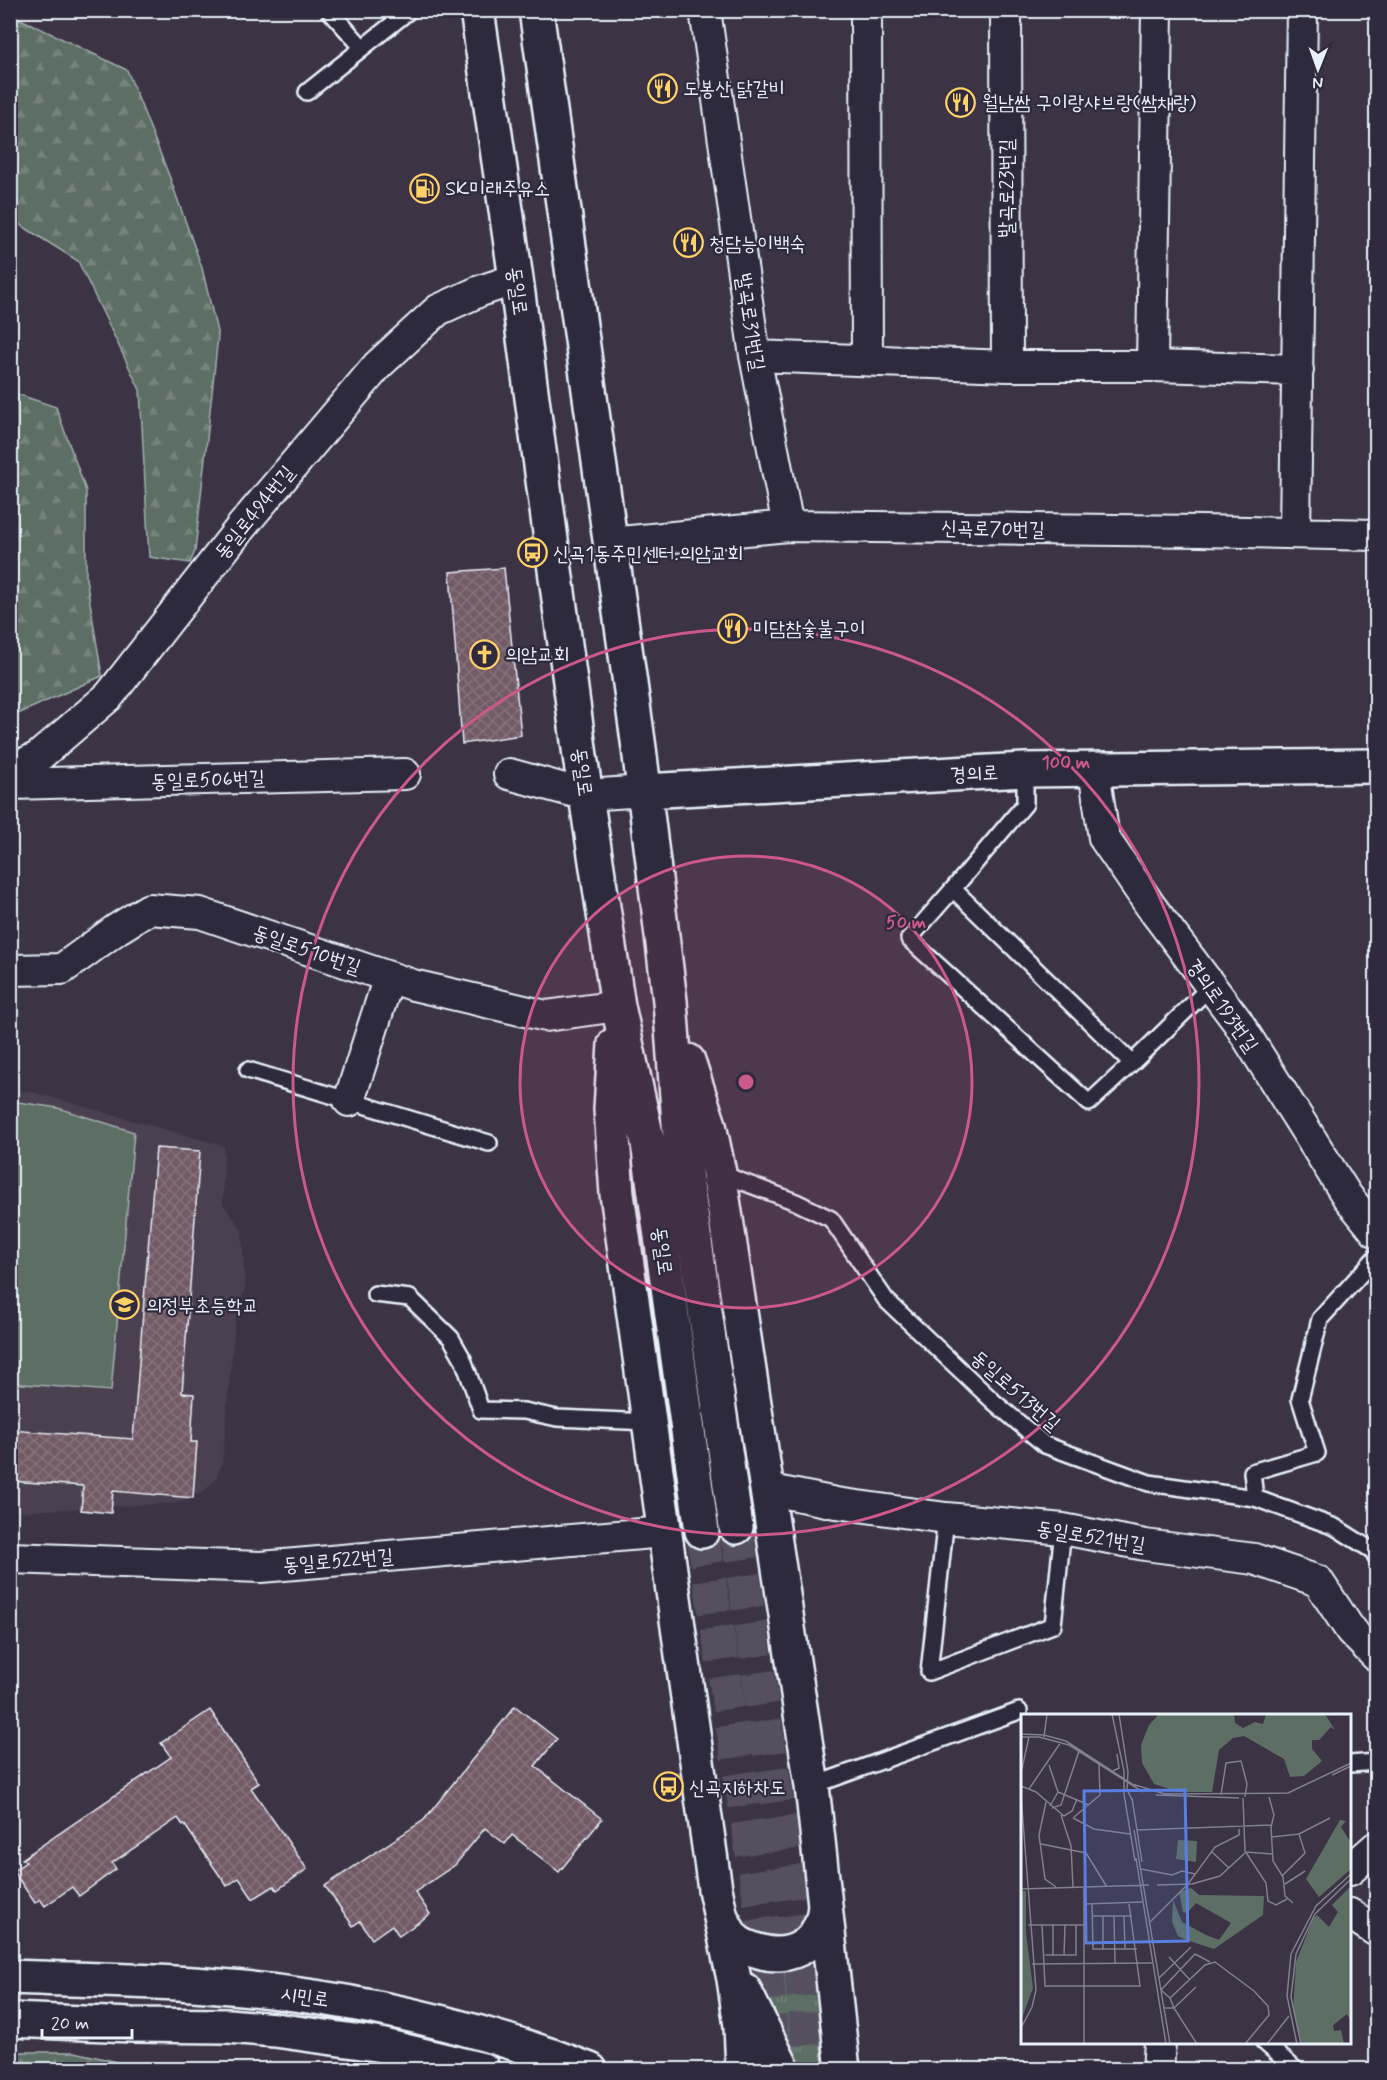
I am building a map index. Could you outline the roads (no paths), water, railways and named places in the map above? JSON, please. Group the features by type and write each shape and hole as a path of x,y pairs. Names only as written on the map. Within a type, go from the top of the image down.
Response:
{"street":[{"name":"동일로","path":"477,10 586,795 618,1006 648,1143 702,1531"},
{"name":"동일로","path":"536,10 645,791 670,1001 680,1137 735,1527"},
{"name":"발곡로31번길","path":"705,10 755,356 789,526"},
{"path":"866,10 867,360"},
{"name":"발곡로23번길","path":"1005,10 1007,366"},
{"path":"1152,366 1157,10"},
{"path":"1295,533 1302,10"},
{"name":"동일로494번길","path":"10,770 38,757 109,696 242,526 378,365 438,310 480,291 516,279"},
{"path":"755,356 1007,366 1152,366 1298,370"},
{"name":"신곡로70번길","path":"610,543 789,526 1377,535"},
{"name":"경의로","path":"645,791 1025,770 1377,766"},
{"name":"경의로193번길","path":"1094,770 1104,838 1152,908 1238,1021 1347,1197 1377,1232"},
{"name":"동일로506번길","path":"10,784 405,774"},
{"path":"509,774 586,795 645,791"},
{"name":"동일로510번길","path":"10,970 62,969 149,909 200,913 413,985 546,1016 618,1006"},
{"path":"349,1101 389,977"},
{"path":"670,1001 709,1125 719,1173 812,1786 843,2070"},
{"path":"618,1006 611,1109 617,1194 720,1915 738,1978 783,2070"},
{"name":"동일로521번길","path":"766,1489 837,1503 946,1518 1063,1529 1144,1545 1254,1559 1318,1581 1351,1631 1377,1656"},
{"name":"동일로522번길","path":"10,1558 261,1567 664,1532"},
{"path":"1351,1869 1377,1847"},
{"path":"720,1915 731,1936 740,1943 762,1952 781,1954 804,1947 813,1938 822,1919 826,1900"},
{"path":"1351,1915 1377,1930"},
{"path":"730,1955 741,2026 743,2070"},
{"name":"시민로","path":"10,1977 218,1986 351,2003 407,2014 557,2057 590,2070"},
{"name":"시민로","path":"10,2020 228,2026 285,2031 376,2044 483,2070"},
{"path":"1158,2070 1160,2044"}],"lane":[{"path":"329,10 362,47"},
{"path":"307,92 410,10"},
{"path":"1025,770 1025,804 909,939 1089,1103 1211,986"},
{"path":"952,889 1132,1063"},
{"path":"248,1070 489,1143"},
{"name":"동일로513번길","path":"719,1173 796,1202 831,1219 886,1300 994,1402 1045,1445 1149,1483 1255,1498 1335,1527 1373,1551 1377,1557"},
{"path":"1255,1498 1252,1472 1317,1453 1299,1399 1320,1319 1377,1257"},
{"path":"375,1294 410,1298 451,1338 463,1359 481,1410 524,1411 557,1418 649,1422"},
{"path":"946,1518 929,1672 1053,1625 1063,1529"},
{"path":"812,1786 1019,1711"},
{"path":"1351,1764 1377,1761"},
{"path":"1265,2044 1296,2070"}],"tunnel":[{"path":"736,1527 800,1955 809,2070"},
{"path":"702,1531 764,1930 773,2052"}],"place":[{"name":"도봉산 닭갈비","path":"662,88"},
{"name":"월남쌈 구이랑샤브랑(쌈채랑)","path":"961,102"},
{"name":"SK미래주유소","path":"424,188"},
{"name":"청담능이백숙","path":"688,243"},
{"name":"신곡1동주민센터.의암교회","path":"532,553"},
{"name":"미담참숯불구이","path":"732,628"},
{"name":"의암교회","path":"484,654"},
{"name":"의정부초등학교","path":"125,1305"},
{"name":"신곡지하차도","path":"668,1787"}]}
